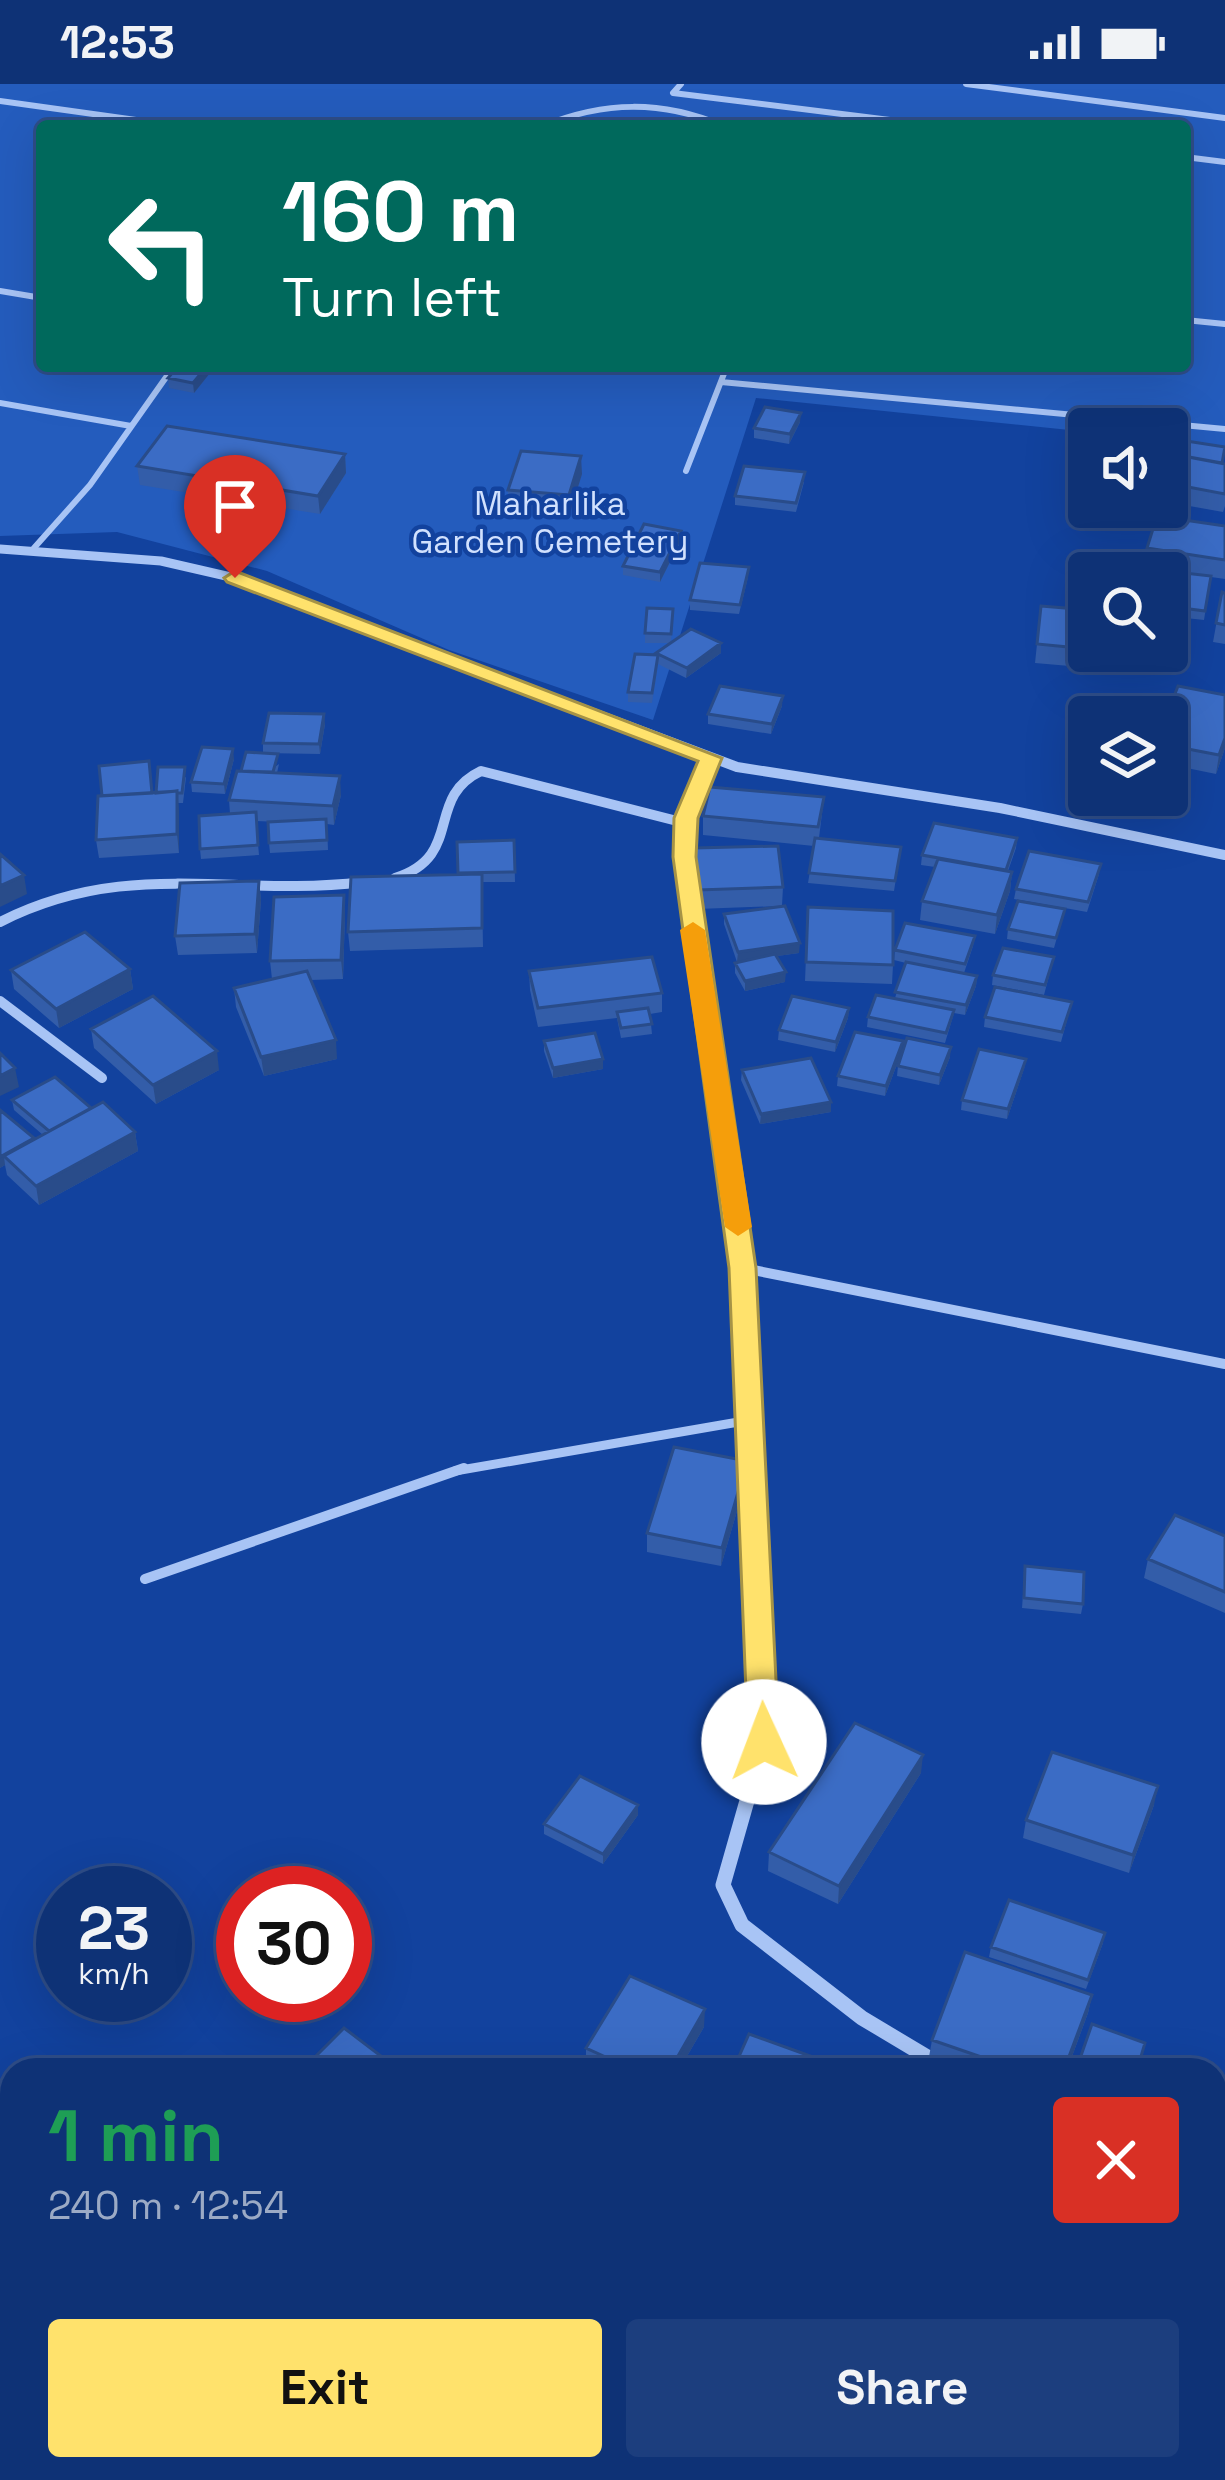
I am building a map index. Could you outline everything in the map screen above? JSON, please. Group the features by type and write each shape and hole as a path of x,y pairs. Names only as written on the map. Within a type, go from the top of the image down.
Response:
{"street":[{"path":"0,549 161,561 235,578 711,758 820,784 1000,808 1225,855"},
{"path":"711,758 685,823 690,916 733,1170 742,1268 764,1742 723,1885 742,1924 862,2018 929,2058"},
{"path":"0,922 26,906 85,890 213,880 354,884 413,875 438,855 452,788 465,775 481,771 685,823"},
{"path":"0,1001 102,1078"},
{"path":"742,1268 1225,1364"}],"lane":[{"path":"657,107 681,84"},
{"path":"966,84 1225,118"},
{"path":"1055,96 1061,84"},
{"path":"673,93 890,120"},
{"path":"0,101 136,120"},
{"path":"559,120 582,111 657,107 703,120"},
{"path":"1191,158 1225,162"},
{"path":"0,291 36,297"},
{"path":"1191,321 1225,324"},
{"path":"34,548 90,485 170,372"},
{"path":"686,471 725,372"},
{"path":"721,382 1225,429"},
{"path":"0,403 131,427"},
{"path":"145,1580 476,1464 750,1420"}],"green space":[{"name":"Maharlika Garden Cemetery","path":"0,84 1225,84 1225,446 1188,442 1188,408 1068,408 1068,430 756,398 653,720 449,650 267,571 117,532 0,536"}],"building":[{"path":"173,372 202,372 193,383 168,378"},
{"path":"765,407 801,413 790,434 754,428"},
{"path":"167,426 345,454 318,496 137,466"},
{"path":"1188,441 1225,447 1222,463 1188,457"},
{"path":"521,451 581,456 569,495 508,490"},
{"path":"1188,457 1225,464 1225,494 1188,487"},
{"path":"744,466 805,472 796,503 735,496"},
{"path":"1188,521 1225,526 1225,560 1147,548 1153,528 1188,528"},
{"path":"644,524 681,531 660,572 623,566"},
{"path":"700,563 749,567 740,605 690,600"},
{"path":"1188,573 1211,576 1205,611 1188,609"},
{"path":"1225,593 1225,625 1216,623"},
{"path":"1041,606 1068,608 1068,647 1037,644"},
{"path":"647,608 673,609 671,634 645,633"},
{"path":"691,629 721,643 687,668 656,653"},
{"path":"635,654 658,655 652,693 628,692"},
{"path":"720,686 783,696 772,724 708,714"},
{"path":"1178,686 1225,695 1225,738 1219,755 1188,749 1188,696 1174,696"},
{"path":"269,713 324,714 319,744 263,743"},
{"path":"202,747 233,749 224,784 191,782"},
{"path":"246,752 278,754 273,772 241,771"},
{"path":"149,761 152,793 102,796 99,766"},
{"path":"158,767 185,767 182,793 156,793"},
{"path":"237,771 340,776 333,806 229,800"},
{"path":"710,787 824,797 818,827 703,816"},
{"path":"177,791 177,834 96,840 98,796"},
{"path":"256,812 258,845 200,849 199,816"},
{"path":"326,819 327,840 269,843 268,822"},
{"path":"934,823 1017,838 1006,870 922,855"},
{"path":"815,838 901,847 895,881 809,873"},
{"path":"514,840 515,872 458,873 457,842"},
{"path":"778,846 783,887 698,890 694,848"},
{"path":"1029,851 1101,864 1088,902 1016,889"},
{"path":"0,854 24,875 0,886"},
{"path":"938,859 1012,872 997,915 922,901"},
{"path":"482,874 482,928 348,932 351,877"},
{"path":"259,881 255,934 175,936 180,883"},
{"path":"344,895 341,960 270,961 274,897"},
{"path":"1018,901 1065,909 1056,938 1008,929"},
{"path":"785,906 800,943 738,952 724,914"},
{"path":"808,907 893,911 893,965 806,962"},
{"path":"905,923 975,936 965,964 895,950"},
{"path":"85,932 130,969 56,1009 11,970"},
{"path":"1003,948 1054,957 1045,985 993,975"},
{"path":"775,954 786,972 745,981 735,963"},
{"path":"652,957 662,993 538,1008 529,971"},
{"path":"906,962 977,976 966,1005 895,992"},
{"path":"307,971 336,1040 261,1057 234,988"},
{"path":"995,987 1072,1002 1062,1032 985,1017"},
{"path":"876,995 954,1010 946,1033 868,1017"},
{"path":"153,996 217,1051 153,1085 91,1029"},
{"path":"792,996 849,1008 836,1042 779,1030"},
{"path":"648,1008 652,1024 621,1028 617,1012"},
{"path":"855,1032 903,1041 886,1086 838,1076"},
{"path":"595,1033 603,1059 553,1068 544,1041"},
{"path":"907,1038 951,1047 940,1075 898,1066"},
{"path":"979,1049 1026,1059 1008,1109 962,1100"},
{"path":"0,1053 15,1068 0,1076"},
{"path":"811,1058 831,1102 761,1114 742,1070"},
{"path":"55,1077 91,1108 49,1131 12,1100"},
{"path":"103,1102 135,1132 36,1186 4,1156"},
{"path":"0,1110 34,1138 0,1157"},
{"path":"674,1447 747,1461 722,1548 647,1533"},
{"path":"1175,1515 1225,1536 1225,1592 1148,1559"},
{"path":"1025,1566 1084,1572 1083,1604 1024,1598"},
{"path":"855,1723 923,1755 839,1886 769,1852"},
{"path":"1052,1752 1158,1786 1133,1855 1026,1820"},
{"path":"580,1776 638,1805 603,1854 544,1824"},
{"path":"1009,1900 1105,1933 1088,1980 991,1947"},
{"path":"965,1952 1092,1995 1068,2058 984,2058 932,2040"},
{"path":"630,1976 705,2009 677,2058 608,2058 586,2048"},
{"path":"1092,2024 1145,2043 1141,2058 1080,2058"},
{"path":"344,2028 383,2058 314,2058"},
{"path":"749,2034 816,2058 738,2058"}],"slow traffic":[{"path":"693,930 738,1227"}],"route":[{"path":"235,578 522,682 711,758 686,818 685,857 690,916 733,1170 742,1268 764,1742"}]}
